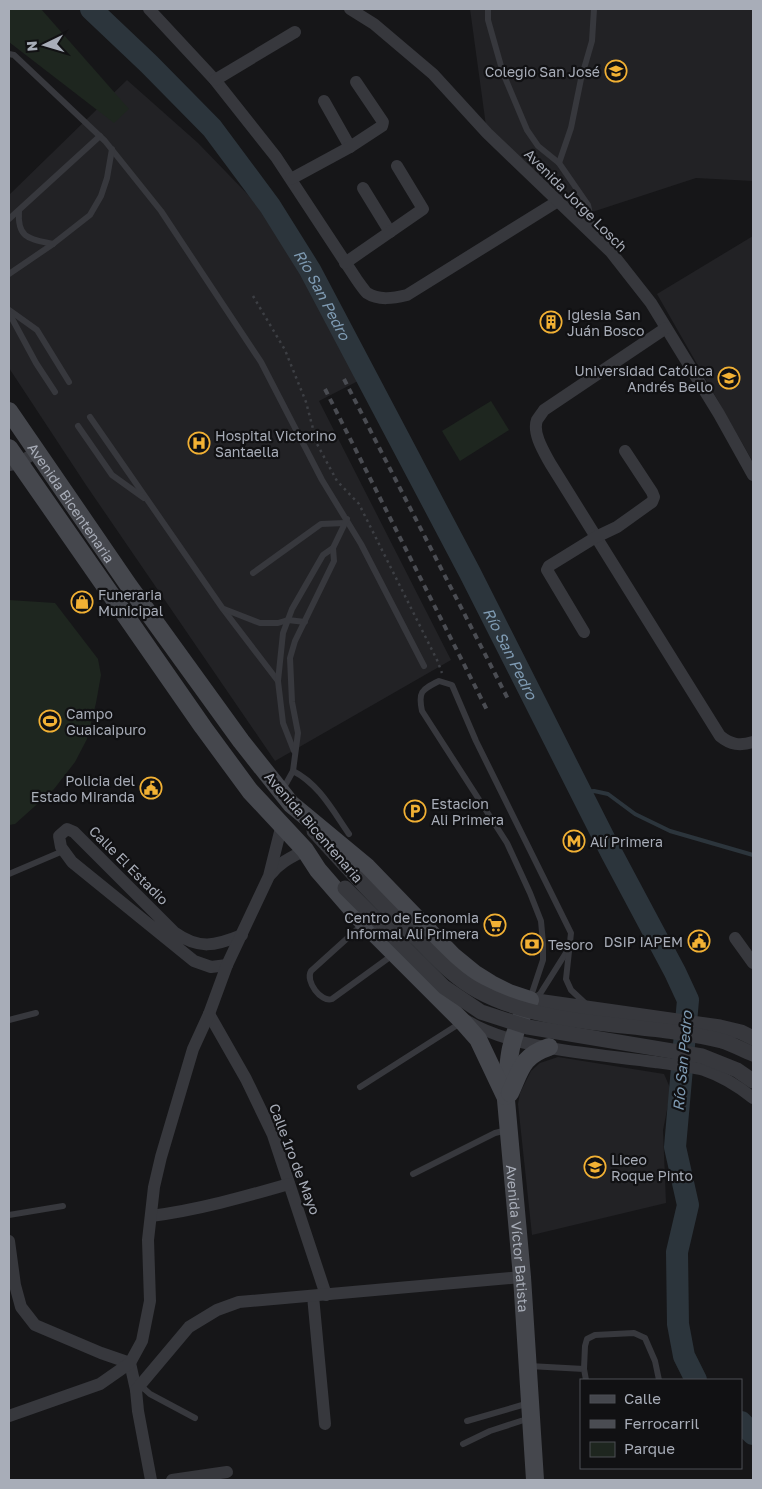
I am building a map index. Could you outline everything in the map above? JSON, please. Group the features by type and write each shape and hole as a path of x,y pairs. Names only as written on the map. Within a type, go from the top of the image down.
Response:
{"main road":[{"name":"Avenida Bicentenaria","path":"9,410 129,586 241,741 286,798"},
{"name":"Avenida Bicentenaria","path":"9,448 14,464 250,791 307,852"},
{"path":"286,798 368,867 453,956 491,984 530,1000"},
{"path":"307,852 318,870 364,923 478,1039 506,1100"},
{"name":"Avenida Víctor Batista","path":"530,1000 520,1018 512,1039 507,1072 506,1100 522,1277 535,1480"},
{"path":"506,1100 524,1061 534,1052 549,1047"}],"street":[{"path":"149,9 215,80 276,157 367,293 381,298 393,299 407,295 558,201"},
{"name":"Avenida Jorge Losch","path":"358,11 433,74 487,133 611,252 651,303 719,414 753,475"},
{"path":"215,80 295,32"},
{"path":"291,179 350,147 382,126 383,122 356,82"},
{"path":"324,101 350,147"},
{"path":"345,262 422,209 397,166"},
{"path":"363,188 390,232"},
{"path":"666,328 544,410 536,422 541,447 720,736 728,742 738,745 753,742"},
{"path":"584,632 547,570 549,566 617,526 652,502 654,497 625,451"},
{"path":"14,464 36,452"},
{"name":"Avenida Bicentenaria","path":"286,798 357,878 456,978 478,991 520,1009 550,1016 646,1028 722,1042 753,1054"},
{"path":"9,1416 100,1384 130,1363 142,1341 150,1301 148,1240 154,1187 161,1157 193,1048 209,1014 227,965 269,876 282,824"},
{"name":"Calle El Estadio","path":"227,965 211,967 194,961 72,862 63,851 59,836 66,830 70,830 174,932 185,940 204,945 223,943 242,935"},
{"path":"269,876 282,863 307,852"},
{"name":"Avenida Bicentenaria","path":"307,852 444,987 481,1012 528,1028 702,1056 737,1070 753,1081"},
{"path":"735,938 753,963"},
{"path":"530,1000 720,1027 741,1032 753,1038"},
{"name":"Calle 1ro de Mayo","path":"209,1014 246,1079 273,1135 326,1295"},
{"path":"458,1017 487,1032 549,1047 704,1070 738,1086 753,1098"},
{"path":"151,1216 169,1214 234,1199 289,1184"},
{"path":"9,1241 15,1285 15,1305 35,1325 130,1363"},
{"path":"138,1388 189,1327 217,1310 239,1302 522,1277"},
{"path":"313,1296 326,1424"},
{"path":"130,1363 138,1388 138,1411 151,1480"},
{"path":"172,1480 227,1472"}],"lane":[{"path":"488,9 488,20 503,73 527,130 538,146 559,163 588,205 594,236"},
{"path":"559,163 571,128 592,41 594,9"},
{"path":"10,56 100,136 162,211 261,362 322,480 424,666"},
{"path":"9,219 100,136"},
{"path":"9,274 53,244 90,215 101,196 107,178 112,149"},
{"path":"19,211 18,220 23,233 28,239 53,244"},
{"path":"9,312 37,330 69,382"},
{"path":"9,312 36,363 55,392"},
{"path":"90,417 223,609 278,681"},
{"path":"78,426 112,475 149,502"},
{"path":"294,753 283,723 278,681 281,648 288,620 323,555 333,548 346,521"},
{"path":"253,573 321,524 346,521"},
{"path":"286,798 293,771 298,733 292,702 290,658 295,641 334,561 333,548"},
{"path":"223,609 260,623 278,623 288,620 305,622"},
{"path":"530,1000 543,960 541,921 507,843 422,712 420,698 425,688 439,681 452,685 476,741 571,933 566,979 571,990 590,1008"},
{"path":"293,771 304,776 319,791 349,834"},
{"path":"9,874 63,851"},
{"path":"364,923 310,971 308,975 309,980 323,999 328,1001 332,999 395,954"},
{"path":"530,1000 540,994 570,947"},
{"path":"9,1020 36,1013"},
{"path":"360,1087 458,1017"},
{"path":"413,1174 495,1132 509,1130"},
{"path":"9,1214 63,1206"},
{"path":"586,1379 584,1369 585,1346 588,1339 595,1335 634,1333 645,1338 655,1361 658,1379"},
{"path":"528,1366 584,1369"},
{"path":"138,1388 194,1418"},
{"path":"467,1421 531,1410"},
{"path":"463,1444 531,1410"}],"path":[{"path":"253,296 285,350 306,402 317,444 337,481 359,504 437,660 442,673 439,681"}],"shaded area":[{"name":"Colegio San José","path":"470,9 753,9 753,181 696,178 580,216 487,133"},
{"name":"Hospital Victorino Santaella","path":"127,80 198,143 259,206 285,243 358,381 319,401 451,660 275,761 86,485 9,368 9,195"},
{"name":"Universidad Católica Andrés Bello","path":"753,236 753,462 657,294"},
{"name":"Liceo Roque Pinto","path":"558,1057 664,1074 671,1090 663,1130 666,1203 532,1235 518,1104 520,1093 531,1071 540,1063"}],"green space":[{"path":"9,9 41,9 129,109 114,123 9,42"},
{"path":"491,401 509,430 460,461 442,431"},
{"name":"Campo Guaicaipuro","path":"9,600 55,603 98,659 101,675 87,739 75,762 54,789 15,824 9,825"}],"waterway":[{"name":"Río San Pedro","path":"91,9 212,128 270,206 310,270 470,573 688,1000 675,1147 688,1205 677,1252 678,1324 684,1356 696,1379"},
{"path":"581,792 594,791 608,794 635,814 670,831 753,855"},
{"name":"Río San Pedro","path":"742,1423 753,1434"}],"railway":[{"path":"344,379 509,701"},
{"path":"325,389 488,712"}],"place":[{"name":"Colegio San José","path":"616,71"},
{"name":"Iglesia San Juán Bosco","path":"551,322"},
{"name":"Universidad Católica Andrés Bello","path":"729,378"},
{"name":"Hospital Victorino Santaella","path":"199,443"},
{"name":"Funeraria Municipal","path":"82,602"},
{"name":"Campo Guaicaipuro","path":"50,721"},
{"name":"Policia del Estado Miranda","path":"151,788"},
{"name":"Estacion Ali Primera","path":"415,811"},
{"name":"Alí Primera","path":"574,841"},
{"name":"Centro de Economia Informal Ali Primera","path":"495,925"},
{"name":"DSIP IAPEM","path":"699,941"},
{"name":"Tesoro","path":"532,944"},
{"name":"Liceo Roque Pinto","path":"595,1167"}]}
